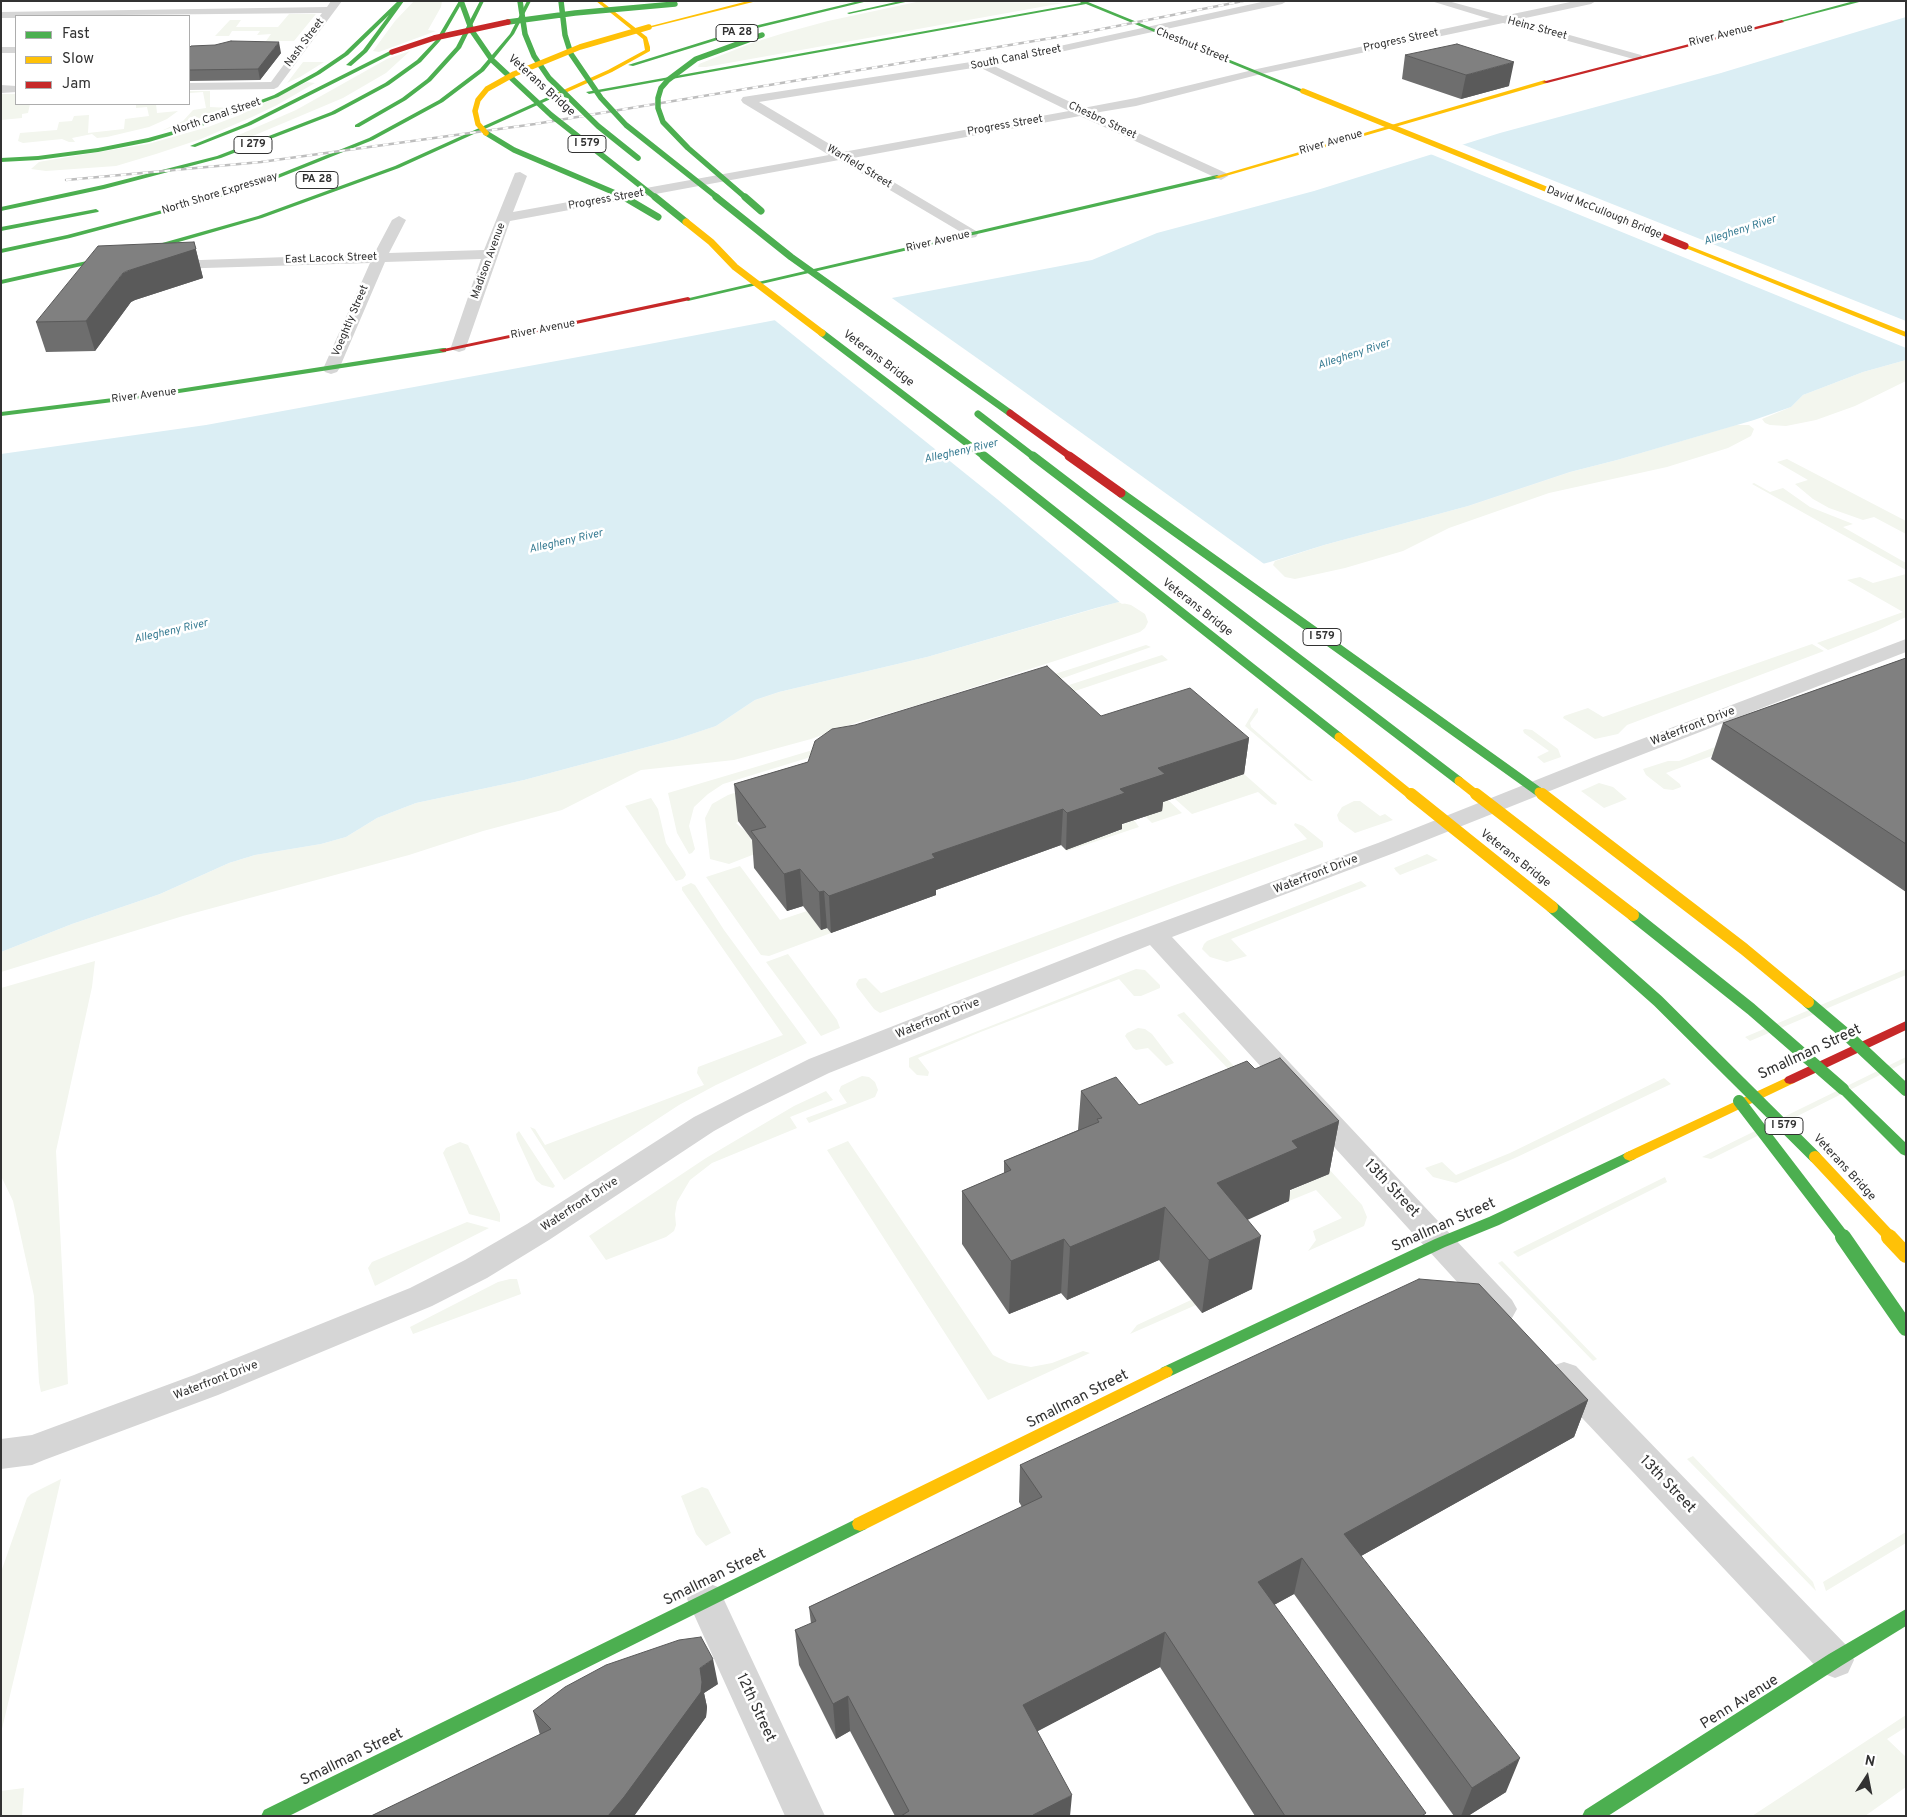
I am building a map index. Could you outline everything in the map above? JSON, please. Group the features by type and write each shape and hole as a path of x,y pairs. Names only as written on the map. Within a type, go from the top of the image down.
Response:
{"main road":[{"path":"283,108 355,60 382,30 402,1"},
{"name":"North Canal Street","path":"1,160 38,158 90,151 149,140 197,126 276,96 318,73 346,54 402,1"},
{"name":"I 279","path":"1,209 112,185 210,159 267,140 333,113 387,84 420,61 438,41 461,1"},
{"name":"Veterans Bridge","path":"461,1 472,31 492,60 551,115 711,242 735,267 980,453 1540,897 1658,1001 1791,1132 1906,1255"},
{"path":"344,128 403,93 444,64 458,48 482,1"},
{"path":"520,1 520,9 528,41 534,56 549,78 598,126 650,167"},
{"name":"North Shore Expressway","path":"1,251 86,232 210,199 274,178 371,139 441,100 482,70 512,34 529,1"},
{"name":"I 579","path":"561,1 562,20 571,54 601,98 626,125 659,153 791,257 1554,802 1744,949 1847,1035 1906,1090"},
{"path":"598,1 645,38 648,47 647,51 610,71"},
{"path":"735,267 628,199 514,150 488,136 478,124 475,111 478,100 499,81 549,58 649,27 755,1"},
{"name":"PA 28","path":"1,282 142,251 260,217 365,180 610,71 752,28 866,1"},
{"path":"770,219 688,148 663,122 658,108 661,88 680,69 696,59 717,50 762,35 819,20 908,1"},
{"name":"River Avenue","path":"1,414 153,395 459,347 729,290 1221,176 1448,109 1637,57 1860,1"},
{"path":"502,120 564,100 628,84 1084,2"},
{"name":"Chestnut Street","path":"1084,2 1303,91"},
{"path":"178,151 224,135 283,108 392,52 434,38 490,25 566,14 679,4"},
{"name":"PA 28","path":"636,43 764,9"},
{"path":"515,93 590,61"},
{"name":"David McCullough Bridge","path":"1303,91 1906,335"},
{"path":"463,117 489,105"},
{"path":"192,176 233,164"},
{"path":"1,199 83,179"},
{"path":"665,179 688,196"},
{"path":"1,215 159,185"},
{"path":"1,230 101,210"},
{"path":"786,241 791,257"},
{"path":"780,266 804,284"},
{"path":"969,407 1588,879 1751,1008 1843,1089 1906,1151"},
{"path":"1658,1001 1732,1091 1836,1227 1906,1328"},
{"name":"Smallman Street","path":"270,1816 1219,1346 1440,1242 1494,1221 1906,1025"},
{"name":"Penn Avenue","path":"1591,1816 1835,1660 1906,1617"}],"street":[{"name":"South Canal Street","path":"748,100 983,65 1282,1"},
{"name":"Heinz Street","path":"1436,1 1637,57"},
{"name":"Progress Street","path":"1502,19 1506,14 1564,1"},
{"name":"Progress Street","path":"505,218 1136,102 1257,72 1591,1"},
{"path":"1,15 334,6"},
{"name":"Nash Street","path":"190,86 274,85 334,6"},
{"path":"289,46 304,46"},
{"path":"1,50 15,50"},
{"name":"Chesbro Street","path":"983,65 1221,176"},
{"path":"1,89 15,89"},
{"name":"Warfield Street","path":"748,100 971,234"},
{"name":"Madison Avenue","path":"459,347 490,254 520,176"},
{"name":"Voeghtly Street","path":"331,368 379,258 399,220"},
{"name":"East Lacock Street","path":"172,265 490,254"},
{"name":"Waterfront Drive","path":"1,1454 32,1450 206,1386 420,1297 476,1269 538,1232 704,1124 819,1066 1155,934 1386,848 1602,762 1906,645"},
{"name":"13th Street","path":"1155,934 1518,1327"},
{"name":"13th Street","path":"1544,1355 1835,1660"},
{"name":"12th Street","path":"705,1599 805,1816"}],"shaded area":[{"path":"414,1 442,1 441,7 428,30 436,31 379,52 373,51 395,21"},
{"path":"921,1 1063,3 698,67 699,64 752,43 784,33 828,21"},
{"path":"289,14 316,14 294,41 266,41 271,34 257,35 260,31 232,31 229,36 215,36 230,20 241,20 236,27 278,27"},
{"path":"410,51 386,73 343,98 248,138 234,137 296,110 387,59"},
{"path":"303,62 324,62 287,83"},
{"path":"307,82 315,83 252,117 201,139 156,154 116,166 46,171 31,169 39,162 148,144 208,127 240,115"},
{"path":"190,91 210,91 210,107 231,108 161,131 183,121 193,110 206,108 203,92 190,93"},
{"path":"1,94 15,94 15,105 30,105 28,113 22,114 22,118 1,120"},
{"path":"136,105 156,105 157,113 178,111 167,119 149,127 107,137 97,138 92,134 72,138 75,142 62,139 23,143 18,141 20,133 57,130 59,122 72,121 74,116 89,115 88,133 124,129 125,119 149,116 147,107 136,108"},
{"path":"1906,360 1906,381 1855,406 1816,420 1786,426 1770,425 1762,419 1791,407 1803,395 1863,372"},
{"path":"1736,425 1749,425 1754,429 1751,436 1728,448 1667,467 1549,493 1449,528 1403,551 1345,568 1295,579 1285,577 1273,565 1275,561 1324,545 1468,506 1570,472"},
{"path":"1787,459 1906,521 1906,534 1874,517 1863,520 1829,508 1813,499 1795,484 1808,480 1777,462"},
{"path":"1754,483 1770,492 1783,488 1810,507 1853,524 1843,527 1906,563 1906,570 1752,484"},
{"path":"1906,574 1906,617 1828,650 1817,643 1903,612 1847,580 1860,577 1873,583"},
{"path":"1118,602 1131,605 1145,614 1148,622 1145,628 1140,632 1061,659 858,722 811,739 734,760 641,770 562,810 483,831 409,855 183,916 1,972 1,952 72,924 160,894 229,863 255,855 321,844 346,837 377,818 416,803 524,780 677,739 716,726 755,700 779,692 927,657"},
{"path":"1812,644 1824,651 1627,725 1618,734 1595,739 1563,718 1588,708 1603,717"},
{"path":"1146,645 1151,647 1032,689 723,784 694,807 689,826 695,849 692,853 689,854 677,833 668,793 860,736"},
{"path":"1162,655 1168,660 1045,701 736,823 746,832 760,852 729,864 710,859 705,818 712,804 728,795"},
{"path":"1880,683 1728,750 1666,773 1680,784 1681,787 1673,790 1664,789 1646,775 1643,769 1668,761 1679,761"},
{"path":"1258,708 1258,712 1250,723 1251,727 1313,781 1308,780 1245,726 1255,709"},
{"path":"1523,730 1532,730 1558,749 1561,757 1544,763 1537,757 1549,751 1524,733"},
{"path":"1244,774 1277,803 1276,805 1272,804 1258,792 1192,814 1174,798"},
{"path":"1599,783 1613,787 1627,799 1604,808 1581,791"},
{"path":"1153,786 1182,813 1152,823 1145,816 1162,811"},
{"path":"651,798 658,809 666,843 685,872 686,875 683,879 676,881 625,806"},
{"path":"1354,801 1360,801 1380,816 1385,814 1393,820 1355,833 1339,821 1337,815 1342,807"},
{"path":"1134,820 1139,827 1066,850 1121,830 1118,826"},
{"path":"1295,823 1303,826 1323,842 1323,847 880,1013 874,1009 857,987 856,984 859,979 866,978 881,993 1172,886 1307,839 1294,825"},
{"path":"1427,854 1438,860 1400,875 1394,868"},
{"path":"740,866 780,920 807,911 821,930 827,928 831,933 769,956 761,955 706,877"},
{"path":"1361,881 1367,886 1231,939 1247,956 1227,962 1210,957 1202,949 1207,941"},
{"path":"691,883 695,885 724,930 807,1043 716,1085 679,1105 564,1180 530,1127 535,1129 545,1145 704,1085 697,1073 698,1067 783,1035 682,890 682,887"},
{"path":"788,954 837,1020 840,1028 821,1036 766,962"},
{"path":"95,961 92,987 56,1151 68,1384 41,1392 34,1296 13,1201 1,1176 1,988"},
{"path":"1136,969 1145,970 1160,985 1160,988 1141,996 1134,996 1119,979 918,1058 929,1072 928,1076 917,1075 909,1067 909,1058"},
{"path":"1906,969 1906,975 1750,1041 1745,1037"},
{"path":"1184,1012 1362,1205 1367,1217 1364,1226 1308,1251 1316,1240 1313,1231 1342,1218 1316,1190 1289,1201 1283,1194 1328,1174 1177,1015"},
{"path":"1138,1028 1145,1029 1152,1034 1174,1063 1166,1066 1148,1048 1136,1050 1133,1048 1125,1036 1127,1033"},
{"path":"1906,1057 1906,1062 1711,1159 1702,1157"},
{"path":"862,1076 869,1077 875,1082 878,1090 875,1097 809,1123 806,1118 847,1103 839,1091 841,1086"},
{"path":"1664,1078 1671,1084 1515,1158 1456,1183 1433,1177 1425,1168 1442,1162 1456,1175 1510,1153"},
{"path":"826,1091 833,1100 790,1117 797,1128 712,1163 690,1180 677,1202 674,1231 666,1237 606,1260 589,1236 706,1158 794,1106"},
{"path":"519,1131 555,1186 553,1188 542,1185 536,1180 517,1139 516,1134"},
{"path":"848,1141 993,1355 1009,1363 1031,1367 1052,1363 1083,1351 1090,1353 988,1400 827,1150"},
{"path":"460,1142 468,1145 500,1214 500,1222 469,1214 443,1153 446,1148"},
{"path":"1665,1177 1667,1182 1518,1257 1513,1252"},
{"path":"467,1222 489,1228 375,1286 368,1268 372,1262"},
{"path":"1502,1261 1597,1359 1593,1361 1498,1263"},
{"path":"517,1279 521,1294 413,1334 410,1327 498,1282"},
{"path":"1191,1300 1196,1305 1130,1334 1137,1325"},
{"path":"1693,1456 1813,1582 1816,1591 1687,1459"},
{"path":"61,1479 1,1733 1,1572 27,1498 31,1494"},
{"path":"702,1487 708,1489 731,1533 706,1546 696,1534 681,1496"},
{"path":"1906,1532 1906,1543 1826,1591 1823,1582"},
{"path":"1906,1715 1906,1727 1887,1739 1906,1757 1906,1787 1865,1816 1752,1816"},
{"path":"24,1788 22,1816 1,1816 1,1791"}],"water":[{"name":"Allegheny River","path":"1906,17 1906,360 1863,372 1803,395 1791,407 1754,420 1570,472 1468,506 1324,545 1270,562 1096,608 927,657 779,692 755,700 716,726 677,739 524,780 416,803 377,818 346,837 321,844 255,855 229,863 160,894 72,924 1,952 1,454 206,425 644,345 1092,260 1157,233 1314,191 1500,133 1721,73"}],"pier":[{"path":"1459,143 1906,321 1906,348 1428,153"},
{"path":"889,296 1267,566 1122,604 997,499 772,318"}],"building":[{"path":"231,41 279,42 258,69 190,70 191,46 215,45"},
{"path":"1457,44 1514,62 1466,75 1405,55"},
{"path":"194,242 196,249 123,273 86,321 36,322 98,246"},
{"path":"1906,658 1906,844 1723,723"},
{"path":"1047,666 1101,716 1190,688 1249,738 1158,768 1165,774 1120,789 1125,793 1067,813 1063,809 932,854 935,858 829,896 824,891 819,892 800,869 784,874 751,831 766,827 734,784 808,762 815,741 832,729 855,725"},
{"path":"1280,1058 1339,1121 1292,1141 1298,1148 1217,1183 1261,1236 1209,1260 1165,1207 1070,1247 1064,1239 1011,1261 962,1191 1011,1170 1004,1161 1099,1122 1097,1119 1102,1118 1081,1091 1116,1077 1139,1105 1247,1061 1255,1069"},
{"path":"1419,1279 1479,1284 1588,1400 1344,1534 1520,1758 1472,1788 1302,1558 1258,1582 1426,1813 1422,1816 1285,1816 1165,1632 1023,1705 1072,1795 1034,1816 901,1816 909,1811 848,1696 833,1704 795,1630 816,1621 809,1607 1042,1497 1020,1465"},
{"path":"701,1637 713,1659 700,1668 701,1692 608,1816 371,1816 551,1729 533,1711 565,1687 606,1665 679,1640"}],"railway":[{"path":"66,180 261,162 535,124 1082,33 1243,1"}],"traffic: fast":[{"path":"1,160 38,158 98,150 149,140 197,126 276,96 318,73 346,54 401,1"},
{"path":"349,65 365,51 402,1"},
{"path":"1,209 104,187 219,157 333,113 387,84 419,61 438,41 461,1"},
{"path":"461,1 472,31 492,60 551,115 686,222"},
{"path":"357,126 404,99 429,80 458,48 482,1"},
{"path":"520,1 525,34 534,56 549,78 598,126 638,158"},
{"path":"1,251 68,237 210,199 274,178 371,139 441,101 482,70 512,34 529,1"},
{"path":"561,1 565,35 571,54 601,98 626,125 791,257 1010,413"},
{"path":"631,65 752,28 866,1"},
{"path":"849,13 908,1"},
{"path":"1081,1 1303,91"},
{"path":"1782,21 1861,1"},
{"path":"589,92 1086,3"},
{"path":"508,22 575,13 675,4"},
{"path":"761,211 688,148 663,122 658,108 658,98 661,88 668,80 696,59 762,35"},
{"path":"193,146 249,124 392,52"},
{"path":"1,282 142,251 260,217 397,167 561,93"},
{"path":"486,133 514,150 628,199 658,217"},
{"path":"688,299 1217,177"},
{"path":"1,229 96,211"},
{"path":"822,333 980,453 1339,737"},
{"path":"1,414 153,395 443,350"},
{"path":"978,414 1459,781"},
{"path":"1121,493 1539,792"},
{"path":"1552,907 1658,1001 1815,1157"},
{"path":"1633,915 1751,1009 1843,1089"},
{"path":"1808,1002 1847,1035 1906,1090"},
{"path":"1843,1089 1906,1151"},
{"path":"1739,1101 1842,1235 1906,1328"},
{"path":"1166,1372 1440,1243 1494,1221 1630,1156"},
{"path":"270,1816 860,1524"},
{"path":"1591,1816 1835,1660 1906,1617"}],"traffic: slow":[{"path":"561,93 610,71 647,51 648,47 645,38 598,1"},
{"path":"649,27 755,1"},
{"path":"486,133 478,124 475,111 478,100 487,89 514,74 580,47 649,27"},
{"path":"1217,177 1545,82"},
{"path":"1303,91 1617,218"},
{"path":"686,222 711,242 735,267 822,333"},
{"path":"1685,246 1906,335"},
{"path":"1339,737 1552,907"},
{"path":"1459,781 1633,915"},
{"path":"1539,792 1744,949 1808,1002"},
{"path":"1630,1156 1790,1080"},
{"path":"1815,1157 1906,1255"},
{"path":"860,1524 1166,1372"}],"traffic: jam":[{"path":"1545,82 1782,21"},
{"path":"392,52 434,38 508,22"},
{"path":"1617,218 1685,246"},
{"path":"443,350 688,299"},
{"path":"1010,413 1121,493"},
{"path":"1790,1080 1906,1025"}]}
